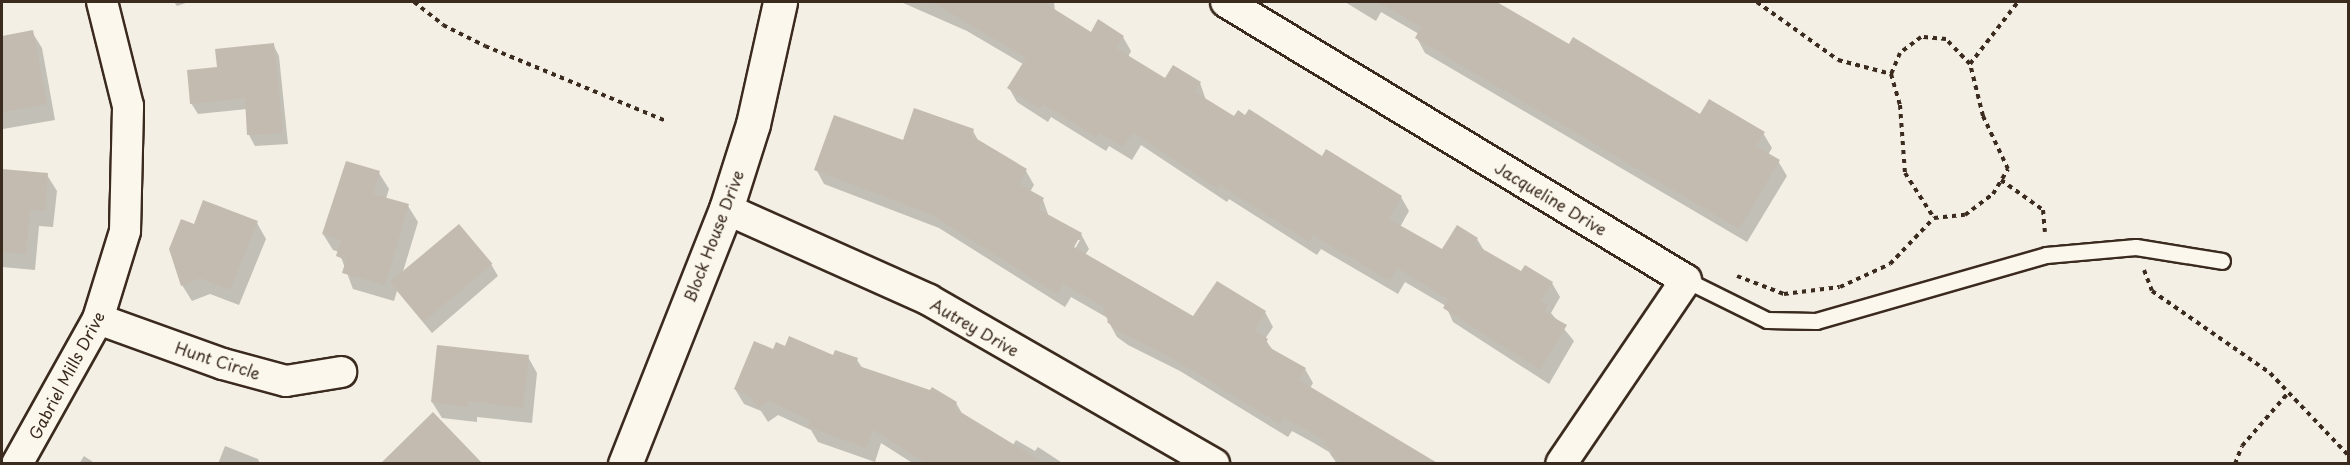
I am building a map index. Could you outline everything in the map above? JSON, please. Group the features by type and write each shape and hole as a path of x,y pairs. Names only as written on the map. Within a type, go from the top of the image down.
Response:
{"street":[{"name":"Gabriel Mills Drive","path":"17,464 98,319 125,231 129,168 128,106 102,2"},
{"name":"Block House Drive","path":"625,464 726,209 753,124 780,2"},
{"name":"Jacqueline Drive","path":"1231,3 1686,280"},
{"name":"Autrey Drive","path":"726,209 928,300 1214,464"},
{"path":"1561,464 1686,280"},
{"name":"Hunt Circle","path":"98,319 223,364 286,381 341,372"}],"lane":[{"path":"1686,280 1767,320 1816,321 2046,255 2136,247 2222,261"}],"path":[{"path":"414,2 443,25 485,46 664,120"},
{"path":"1757,2 1838,60 1891,74"},
{"path":"1970,64 2018,2"},
{"path":"1737,276 1784,294 1840,287 1890,264 1934,218 1965,215 1993,194 2008,169 1983,116 1970,64 1946,39 1921,38 1900,53 1891,74 1900,105 1905,173 1934,218"},
{"path":"2001,180 2043,210 2046,255"},
{"path":"2136,247 2152,291 2270,373 2349,455"},
{"path":"2235,464 2242,446 2289,392"}],"building":[{"path":"932,2 1043,2 1091,32 1098,19 1124,36 1116,48 1165,78 1173,65 1201,82 1195,92 1234,116 1238,110 1245,115 1249,109 1322,156 1326,149 1402,196 1389,219 1442,249 1457,225 1478,238 1474,244 1521,271 1525,265 1553,282 1541,301 1548,305 1544,312 1567,325 1540,370 1443,308 1448,299 1397,268 1390,281 1313,235 1309,242 1220,185 1218,189 1133,132 1123,147 1100,133 1097,138 1043,104 1040,109 1007,88 1026,58"},
{"path":"1378,2 1497,2 1569,44 1573,37 1700,114 1709,99 1765,132 1756,146 1780,160 1739,229 1415,38 1421,27"},
{"path":"33,30 47,104 2,112 2,36"},
{"path":"274,43 283,133 247,135 245,98 190,104 187,70 217,67 215,49"},
{"path":"914,108 974,129 972,136 1027,169 1019,184 1044,198 1038,209 1082,233 1074,247 1193,316 1217,281 1266,311 1255,331 1268,339 1265,345 1306,368 1299,380 1439,464 1345,464 1331,455 1333,451 1324,445 1326,441 1283,417 1280,424 1170,357 1118,331 1107,322 1109,318 1102,314 1106,308 1063,284 1057,294 930,214 814,170 834,115 903,140"},
{"path":"346,161 380,171 373,194 409,204 385,285 342,273 346,260 336,256 341,240 322,234"},
{"path":"2,169 48,173 45,211 30,210 26,254 2,252"},
{"path":"203,200 258,221 230,290 200,278 181,286 169,249 181,219 194,224"},
{"path":"459,224 492,264 423,322 390,282"},
{"path":"789,336 833,355 835,350 858,358 856,365 930,390 932,387 957,402 954,408 1046,464 928,464 873,430 866,448 808,427 810,420 769,401 758,408 751,397 734,389 754,341 773,349 776,342 785,346"},
{"path":"437,345 529,355 523,408 469,401 468,407 431,402"},
{"path":"433,412 483,464 380,464"}]}
